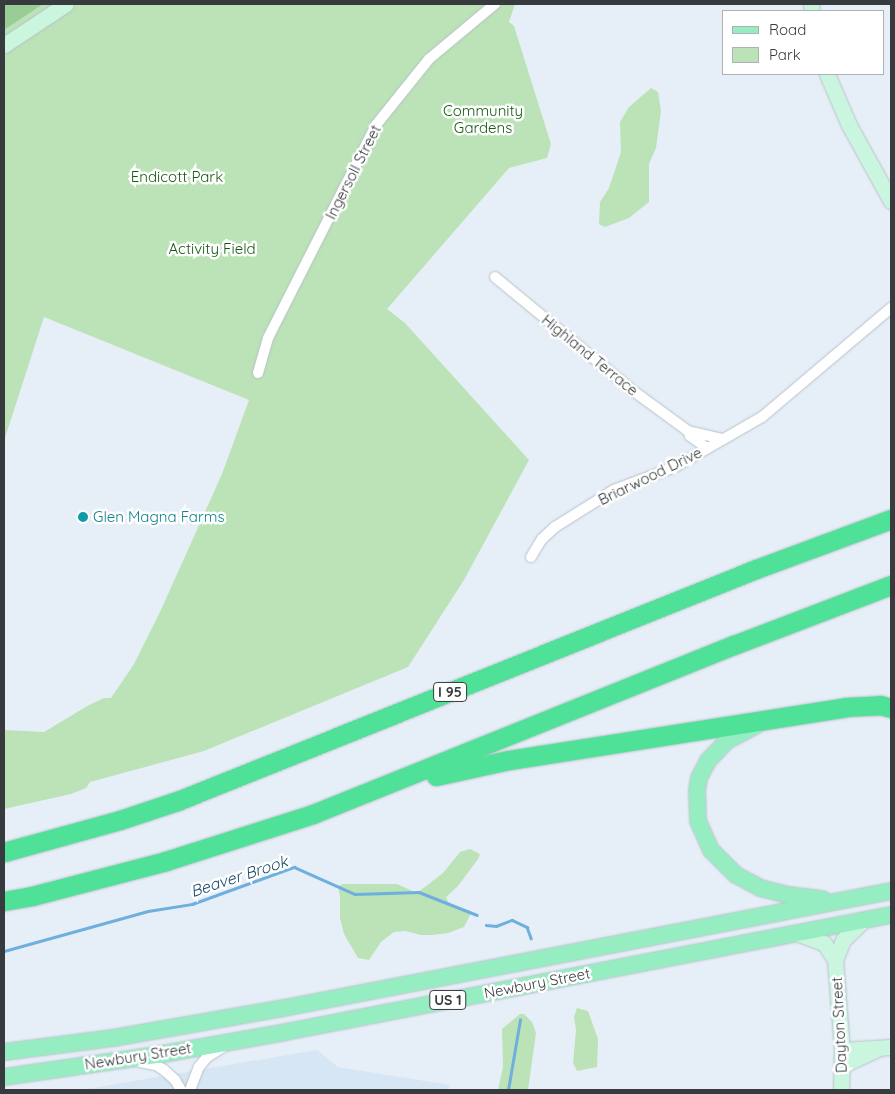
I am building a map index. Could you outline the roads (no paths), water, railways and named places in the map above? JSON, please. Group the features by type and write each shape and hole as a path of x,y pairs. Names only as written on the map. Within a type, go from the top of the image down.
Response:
{"highway":[{"name":"I 95","path":"4,852 120,820 180,800 738,576 891,519"},
{"path":"4,901 32,896 175,858 264,831 360,795 734,645 891,585"},
{"path":"360,795 501,761 866,705 891,708"}],"main road":[{"path":"4,45 66,4"},
{"path":"827,75 849,124 891,201"},
{"path":"769,720 727,741 708,761 699,778 697,791 698,821 711,850 724,865 746,882 760,888 788,895 838,901"},
{"name":"Newbury Street","path":"4,1052 113,1038 284,1008 891,891"},
{"name":"Newbury Street","path":"4,1077 234,1041 891,914"},
{"name":"Dayton Street","path":"841,1090 842,1058 835,960 843,940 864,920"},
{"name":"Dayton Street","path":"796,933 824,943 835,960"},
{"path":"840,1018 853,1037 878,1048"},
{"path":"842,1058 878,1048"}],"street":[{"name":"Ingersoll Street","path":"258,373 268,338 376,124 429,59 495,4"},
{"name":"Highland Terrace","path":"495,277 632,390 688,431 723,440"},
{"name":"Briarwood Drive","path":"531,557 542,539 555,527 614,490 675,467 762,416 891,308"},
{"name":"Highland Terrace","path":"688,431 690,436 707,448"},
{"path":"190,1090 199,1067 207,1056 234,1041"},
{"path":"124,1059 156,1064 170,1073 182,1090"}],"waterway":[{"name":"Beaver Brook","path":"4,951 148,911 192,904 294,867 355,894 419,892 477,915"},
{"name":"Beaver Brook","path":"486,925 496,926 512,920 527,927 531,938"},
{"name":"Beaver Brook","path":"508,1090 520,1020"}],"place":[{"name":"Glen Magna Farms","path":"83,517"}],"park label":[{"name":"Community Gardens","path":"483,118"},
{"name":"Endicott Park","path":"177,177"},
{"name":"Activity Field","path":"212,249"}]}
